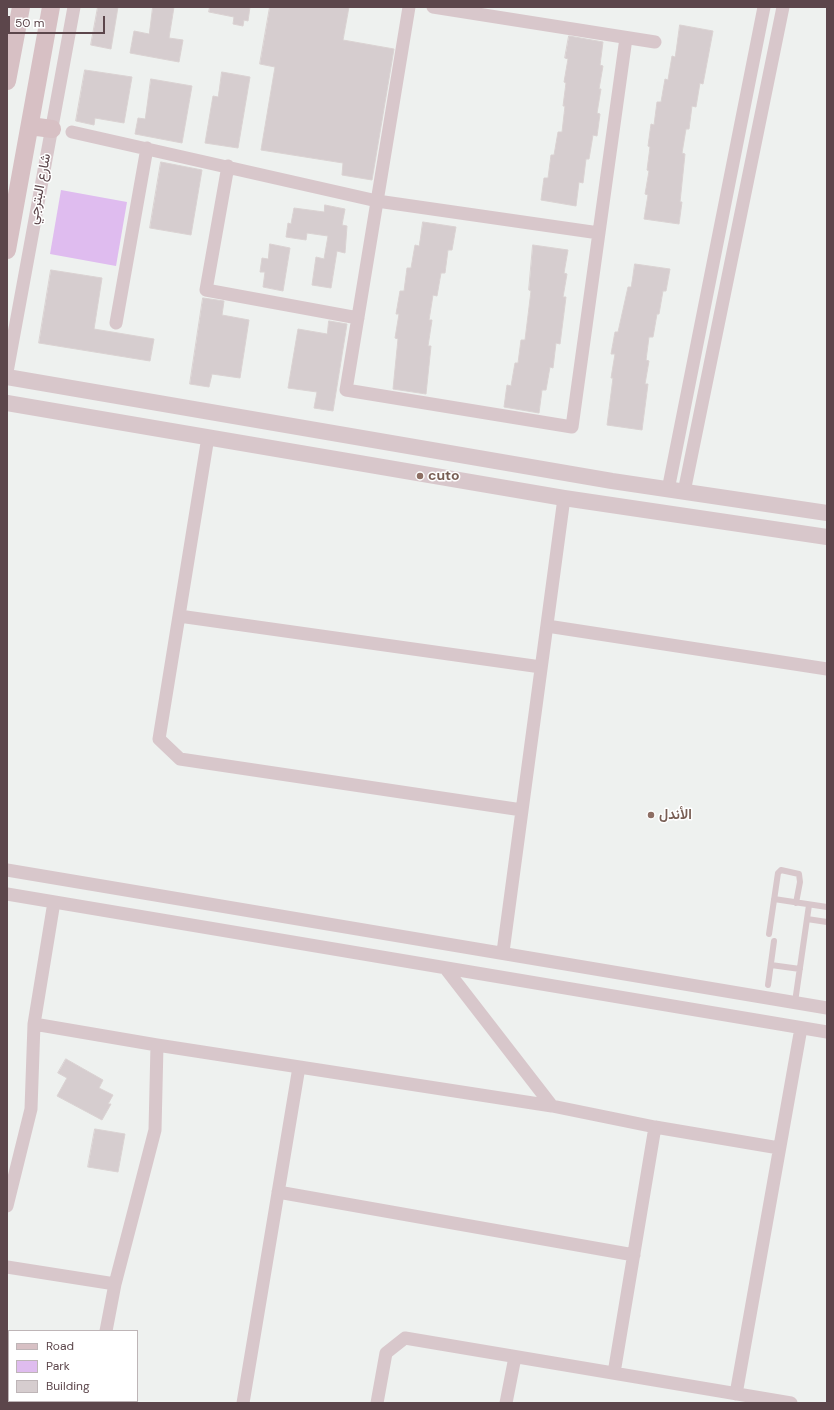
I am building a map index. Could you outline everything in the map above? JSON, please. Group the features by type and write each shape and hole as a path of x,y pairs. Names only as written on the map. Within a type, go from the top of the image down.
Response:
{"main road":[{"name":"شارع البترجي","path":"7,250 51,7"},
{"path":"7,81 15,18"},
{"path":"30,126 52,129"}],"street":[{"name":"شارع البترجي","path":"7,372 74,7"},
{"path":"409,7 346,390 572,427 626,38"},
{"path":"433,7 655,42"},
{"path":"668,490 764,7"},
{"path":"680,515 783,7"},
{"path":"72,132 228,166 377,201 599,233"},
{"path":"116,323 147,148"},
{"path":"228,166 206,290 358,318"},
{"path":"7,377 668,490 827,514"},
{"path":"7,403 564,498 827,537"},
{"path":"208,437 159,739 180,759 522,810"},
{"path":"503,952 564,498"},
{"path":"179,616 541,667"},
{"path":"547,626 827,669"},
{"path":"7,870 503,952 827,1008"},
{"path":"7,894 827,1032"},
{"path":"7,1206 31,1109 34,1024 54,902"},
{"path":"446,969 552,1106"},
{"path":"34,1024 298,1068 552,1106 655,1127 780,1148"},
{"path":"736,1394 801,1028"},
{"path":"106,1330 115,1284 155,1130 157,1045"},
{"path":"242,1403 298,1068"},
{"path":"614,1373 655,1127"},
{"path":"278,1192 634,1256"},
{"path":"7,1266 115,1284"},
{"path":"377,1403 386,1353 405,1338 791,1403"},
{"path":"506,1403 515,1357"}],"lane":[{"path":"770,934 778,873 785,870 799,874 800,882 796,903"},
{"path":"774,900 827,907"},
{"path":"795,1002 809,905"},
{"path":"807,919 827,922"},
{"path":"768,985 774,940"},
{"path":"771,965 800,969"}],"green space":[{"path":"61,190 127,202 116,266 50,254"}],"building":[{"path":"98,7 118,7 111,49 91,45"},
{"path":"153,7 174,7 169,38 183,40 179,62 130,53 134,31 149,34"},
{"path":"210,7 250,7 248,21 244,20 243,26 233,24 234,17 209,12"},
{"path":"270,7 349,7 343,40 394,49 372,180 342,175 343,163 261,150 275,67 260,64"},
{"path":"680,25 713,31 703,84 700,83 696,107 692,106 689,129 686,129 682,153 685,154 679,224 644,219 648,195 645,194 649,171 647,170 650,147 648,146 651,124 654,125 657,102 661,102 665,79 668,80 672,56 675,57"},
{"path":"569,36 603,42 600,65 603,66 597,113 600,114 597,136 593,135 589,159 586,159 583,183 579,182 576,206 541,200 544,178 548,178 551,155 554,155 558,132 562,132 566,83 564,82 568,59 565,58"},
{"path":"85,70 132,77 124,123 95,118 94,125 76,121"},
{"path":"222,72 250,77 238,148 205,143 213,96 218,97"},
{"path":"151,79 192,86 182,143 135,134 138,118 145,119"},
{"path":"161,162 202,170 191,235 150,228"},
{"path":"325,205 345,209 342,225 347,226 345,253 337,251 331,288 312,285 316,257 324,259 328,236 307,233 306,240 286,237 288,223 291,224 294,208 324,212"},
{"path":"423,222 456,227 452,250 448,250 445,273 441,273 437,296 433,295 429,320 432,320 428,346 431,346 426,394 393,389 398,339 395,338 399,314 396,314 400,291 404,291 407,268 411,268 415,245 419,246"},
{"path":"270,244 290,248 283,291 263,287 265,272 260,272 262,258 268,259"},
{"path":"533,245 568,250 564,273 567,274 563,297 566,297 560,344 556,343 553,368 550,367 546,390 542,390 539,413 504,407 507,385 511,386 515,363 518,363 521,340 525,340 531,291 529,290"},
{"path":"635,264 670,269 666,291 663,291 659,314 657,314 653,337 649,337 646,360 649,361 645,384 648,384 642,430 607,425 613,378 611,378 615,354 611,354 615,332 618,332 628,287 631,287"},
{"path":"51,270 102,278 94,329 154,339 150,361 39,343"},
{"path":"203,298 224,301 222,315 249,320 240,378 212,374 209,387 190,384"},
{"path":"329,321 347,324 333,411 314,408 317,392 288,388 298,329 327,334"},
{"path":"66,1059 103,1080 99,1088 113,1095 108,1104 111,1104 102,1120 57,1096 67,1078 58,1073"},
{"path":"95,1129 125,1134 118,1172 88,1167"}],"place":[{"name":"cuto","path":"420,476"},
{"name":"الأندل","path":"651,815"}]}
